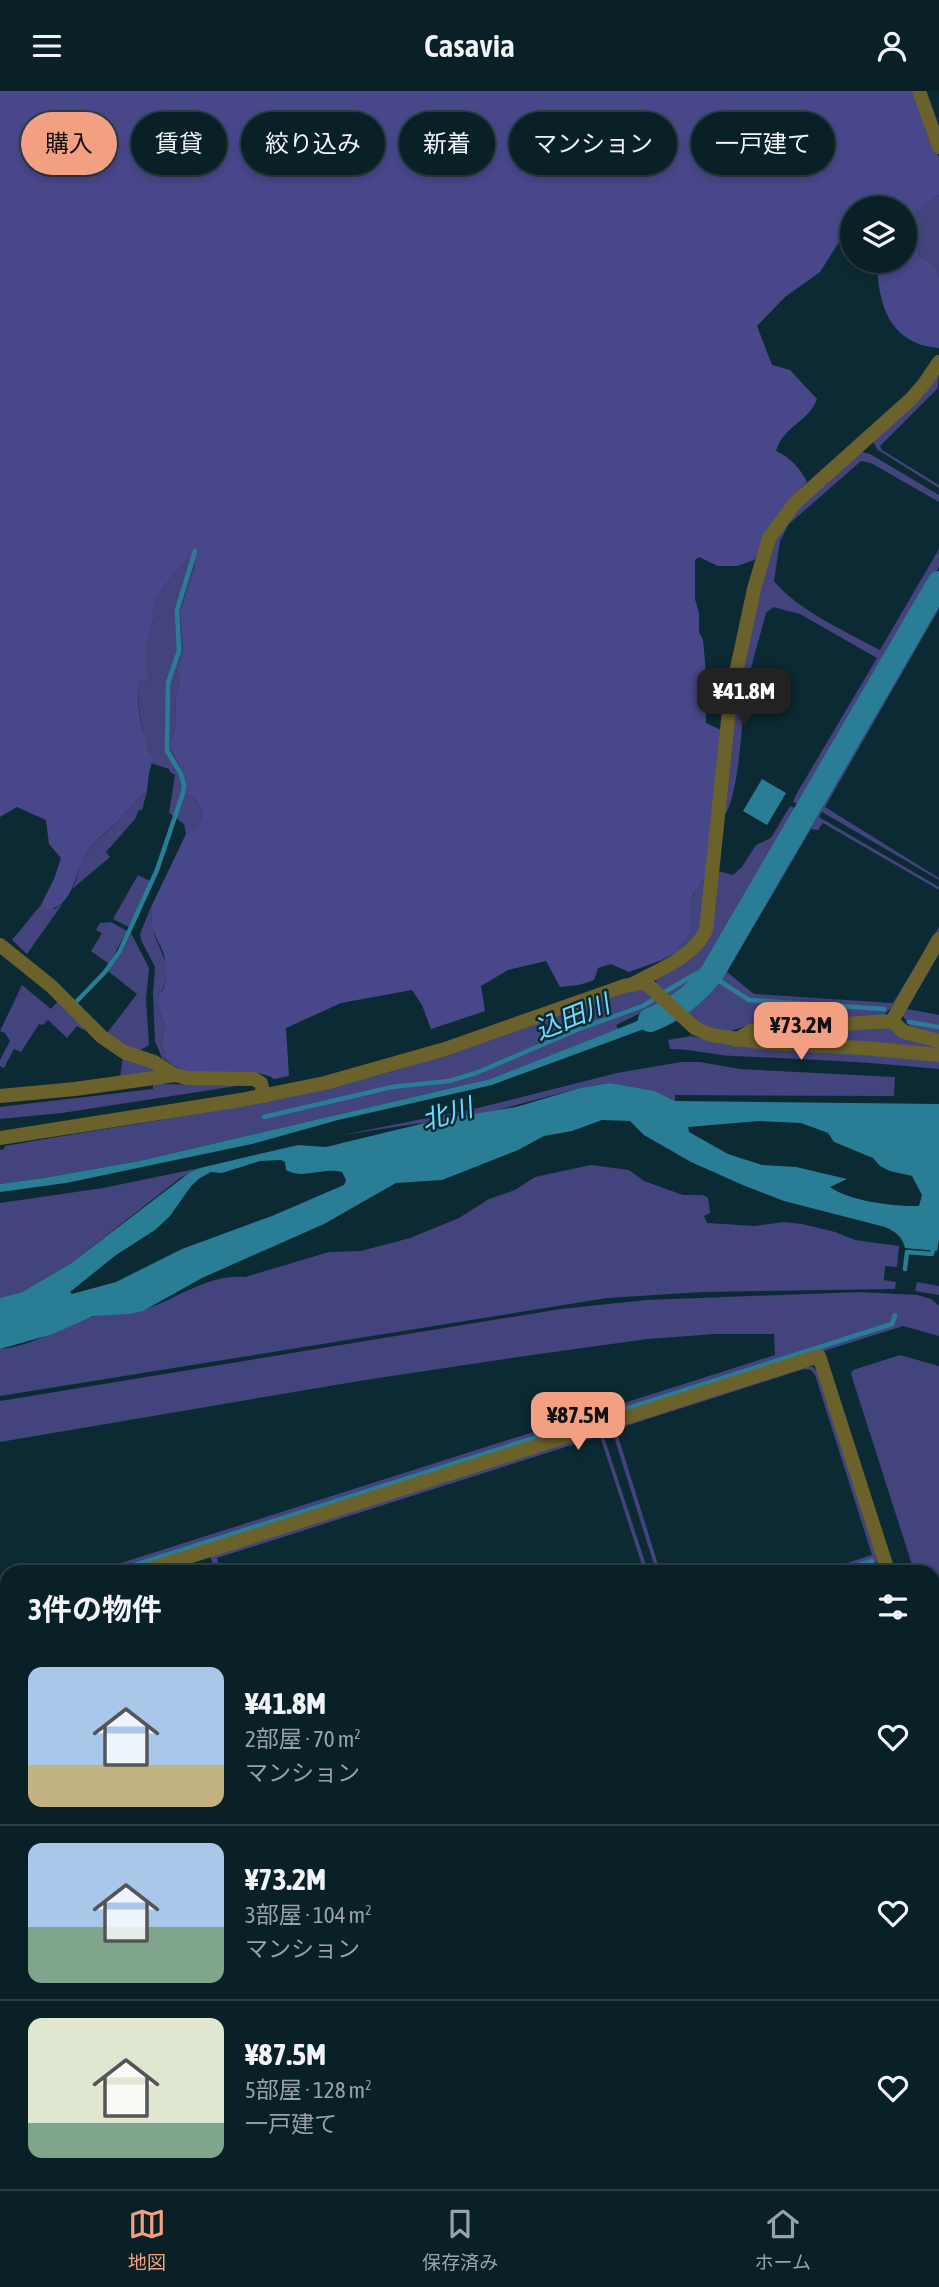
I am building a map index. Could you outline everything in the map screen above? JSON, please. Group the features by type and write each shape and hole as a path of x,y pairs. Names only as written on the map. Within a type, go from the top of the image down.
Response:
{"street":[{"path":"919,91 939,147"},
{"path":"0,1138 325,1083 411,1059 633,984 691,950 706,930 730,701 754,589 769,538 795,503 911,398 925,384 939,362"},
{"path":"891,1021 939,939"},
{"path":"0,945 51,986 102,1037 124,1052 154,1062 175,1075 187,1078 254,1079 261,1083 264,1095"},
{"path":"633,984 647,984 652,987 702,1032 736,1039 939,1055"},
{"path":"736,1039 762,1029 891,1021 904,1032 939,1041"},
{"path":"0,1096 175,1075"},
{"path":"163,1565 820,1356 886,1565"}],"shaded area":[{"path":"0,91 913,91 929,140 939,157 939,195 917,212 917,196 840,196 840,240 820,272 785,297 757,326 772,365 790,370 817,399 808,413 785,435 776,451 795,464 807,482 792,497 754,560 737,566 718,566 699,557 695,560 695,599 706,672 706,723 721,730 707,874 693,894 690,908 691,929 677,947 679,951 629,972 611,964 598,968 594,980 579,985 560,987 546,961 508,970 481,986 485,1011 431,1029 422,1005 412,990 341,1003 286,1028 289,1076 274,1079 257,1073 187,1072 167,1061 161,1043 165,1028 156,1000 164,988 167,976 164,954 152,928 151,907 186,834 197,830 203,813 196,801 186,793 185,776 169,745 175,728 176,696 180,680 177,670 183,652 180,611 195,565 188,559 165,585 155,603 146,652 150,679 139,682 141,721 153,759 147,791 89,849 70,893 57,906 48,910 41,905 61,858 49,844 46,820 17,807 0,817"},
{"path":"939,195 939,278 936,266 920,256 917,211"},
{"path":"917,243 920,256 936,266 939,278 939,348 908,339 898,330 884,306 878,273 917,273"},
{"path":"939,370 938,388 880,446 882,450 939,485 939,488 878,450 873,442"},
{"path":"862,452 870,454 939,495 939,502 871,463 861,461 789,524 780,541 774,581 809,611 880,650 939,549 939,567 800,805 793,802 797,793 877,658 800,614 773,607 766,613 748,681 733,793 722,819 729,742 757,596 773,541 788,517"},
{"path":"188,559 195,564 180,611 183,652 177,670 180,680 176,696 175,728 169,745 185,776 186,793 196,801 203,813 197,831 186,834 184,824 169,813 175,775 169,769 151,763 138,696 139,682 150,679 145,651 155,603 165,585"},
{"path":"939,598 939,609 825,807 939,880 822,812 819,817 939,887 939,890 823,823 818,830 811,829 727,972 754,994 893,1003 939,927 939,931 898,1001 883,1016 751,1025 724,1031 712,1029 687,1013 704,996 722,971"},
{"path":"147,791 142,810 139,810 135,819 106,852 110,857 72,889 86,853"},
{"path":"790,806 797,809 712,960 691,987 674,1000 656,983 657,977 690,957 717,871 733,875 742,867 756,845 771,838"},
{"path":"707,874 701,923 695,939 679,951 676,947 684,940 690,927 691,901"},
{"path":"138,875 150,881 129,927 113,919"},
{"path":"63,903 27,954 12,940 41,905 55,909"},
{"path":"151,907 153,930 167,972 163,989 156,1000 165,1028 161,1043 167,1061 162,1058 155,1041 155,967 140,934"},
{"path":"111,922 127,931 109,964 91,951 102,933 96,930 100,923"},
{"path":"131,933 149,968 146,999 149,1045 139,1051 127,1049 107,1033 137,994 108,971 122,952"},
{"path":"939,949 939,954 907,1009 939,1015 939,1037 911,1029 902,1014"},
{"path":"22,985 51,1009 59,1000 85,1027 83,1030 77,1026 67,1038 48,1020 43,1025 39,1024 21,1052 14,1049 4,1068 0,1066 0,1060 10,1041 5,1033 0,1031"},
{"path":"644,990 659,1004 616,1025 618,1029 490,1079 139,1161 0,1184 0,1150 5,1146 205,1113 325,1089 441,1057 630,991"},
{"path":"889,1027 939,1044 939,1049 756,1036"},
{"path":"691,1036 709,1040 939,1060 939,1069 670,1049 668,1040"},
{"path":"123,1057 159,1071 120,1077"},
{"path":"681,1062 700,1062 740,1069 895,1077 894,1096 675,1095 675,1101 655,1091 610,1083 580,1088 487,1113 342,1135 478,1108 617,1073"},
{"path":"153,1084 243,1085 62,1113 0,1119 0,1107 153,1089"},
{"path":"591,1165 629,1170 644,1181 683,1195 703,1195 708,1198 710,1213 704,1216 707,1223 755,1226 784,1222 802,1224 855,1240 899,1246 897,1267 885,1266 884,1280 896,1282 895,1289 703,1292 607,1298 0,1396 0,1349 35,1340 91,1317 144,1310 218,1279 245,1277 329,1252 361,1251 410,1238 459,1218 489,1199 515,1190 535,1177"},
{"path":"200,1168 180,1178 70,1264 22,1292 0,1298 0,1203 103,1188"},
{"path":"917,1282 939,1286 939,1295 915,1291"},
{"path":"860,1292 917,1295 931,1299 939,1306 939,1336 903,1326 147,1565 115,1565 775,1355 774,1334 716,1334 648,1339 532,1355 365,1380 0,1442 0,1401 561,1309 646,1300"},
{"path":"900,1355 939,1366 939,1565 912,1565 851,1374 853,1370"},
{"path":"807,1366 813,1367 817,1372 878,1562 868,1565 841,1565 872,1555 815,1375 811,1370 804,1369 623,1427 619,1431 618,1436 658,1565 654,1565 611,1427"},
{"path":"602,1431 646,1565 642,1565 600,1436 217,1558 219,1565 213,1565 210,1556"}],"water":[{"path":"762,779 786,793 767,825 743,811"},
{"path":"663,1008 674,1018 492,1085 338,1120 252,1144 66,1183 0,1192 0,1184 139,1161 490,1079 635,1022"},
{"path":"610,1083 655,1091 675,1101 939,1104 937,1251 905,1248 898,1235 885,1227 784,1201 745,1186 691,1162 644,1135 630,1121 602,1120 572,1131 544,1136 518,1150 442,1180 396,1183 324,1224 202,1278 143,1311 93,1316 53,1334 0,1349 0,1298 22,1292 70,1264 189,1173 200,1168 298,1145 326,1147 437,1120 516,1107 580,1088","holes":["759,1121 801,1123 828,1133 834,1142 873,1158 880,1166 890,1171 912,1176 922,1195 919,1206 886,1204 848,1196 830,1187 847,1179 796,1167 762,1165 728,1154 689,1132 688,1127","260,1161 285,1162 286,1170 293,1173 335,1171 342,1172 346,1180 344,1185 272,1216 182,1249 116,1282 72,1294 70,1292 116,1255 155,1230 170,1216 191,1186 200,1178 211,1172 222,1173"]}],"waterway":[{"path":"76,1002 105,972 120,951 157,870 183,793 181,774 167,751 168,683 179,651 177,610 195,551"},
{"name":"込田川","path":"650,1020 684,1001 712,973 939,583"},
{"path":"663,993 697,973 718,980 749,1000 884,1009"},
{"path":"264,1117 392,1087 449,1081 476,1073 579,1029 643,1006 656,998"},
{"path":"909,1022 939,1027"},
{"path":"905,1269 907,1252 932,1254 933,1250"},
{"path":"135,1565 892,1324 895,1315"},
{"path":"859,1565 872,1561"}],"water label":[{"name":"北川","path":"447,1114"}]}
